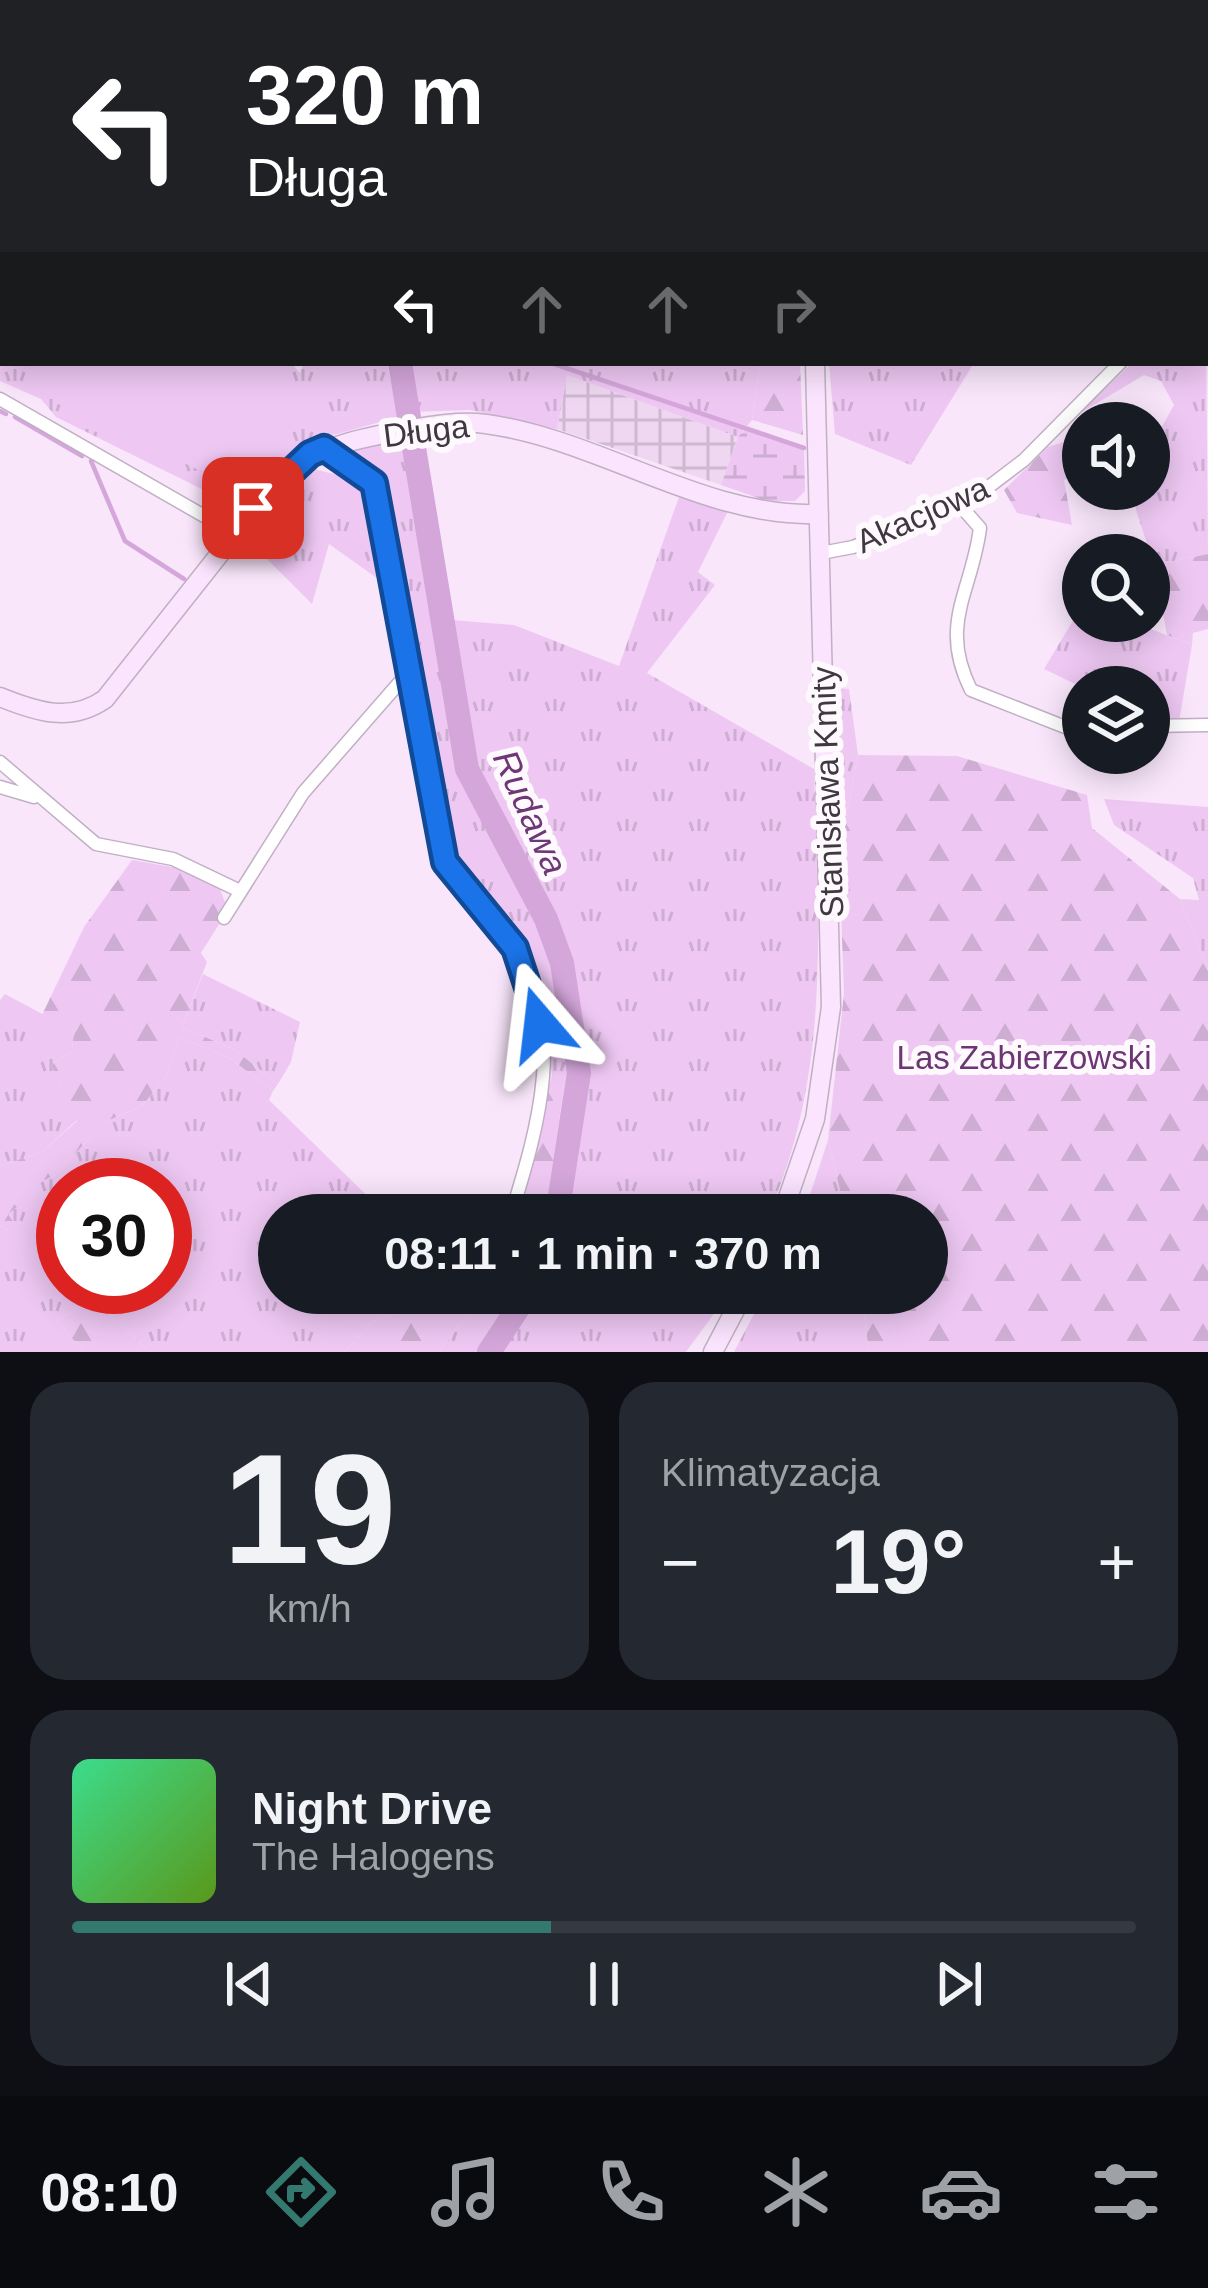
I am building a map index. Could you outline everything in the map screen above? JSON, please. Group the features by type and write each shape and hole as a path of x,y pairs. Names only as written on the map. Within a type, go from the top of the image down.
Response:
{"street":[{"name":"Stanisława Kmity","path":"789,1194 814,1119 830,1021 815,366"},
{"name":"Akacjowa","path":"821,553 853,547 974,498 1024,460 1117,366"},
{"path":"0,399 232,532"},
{"name":"Długa","path":"0,697 30,709 84,714 105,699 232,532 279,479 324,448 383,434 480,422 523,430 759,509 819,514"},
{"path":"324,448 365,474 377,489 406,675 445,862 515,948 545,1050 544,1101 517,1194"},
{"path":"958,503 980,528 955,617 958,664 971,689 1062,726"},
{"path":"224,918 303,794 406,675"},
{"path":"1170,726 1208,725"},
{"path":"0,762 96,844 173,859 240,891"},
{"path":"0,787 40,800"},
{"path":"712,1352 733,1314"}],"shaded area":[{"path":"567,375 738,437 721,485 557,429"}],"green space":[{"path":"0,366 294,366 300,373 303,366 388,366 398,417 305,443 236,506 56,417 41,399 0,381"},
{"path":"71,366 262,366 291,380 237,488 54,402"},
{"path":"404,366 760,366 752,420 738,437 567,375 557,429 470,410 413,412"},
{"path":"760,366 800,366 803,435 752,420"},
{"path":"829,366 972,366 911,465 835,434"},
{"path":"1129,366 1206,366 1208,554 1170,562 1170,534 1144,534 1136,510 1170,510 1170,412 1174,405 1161,381 1144,375 1099,402 1091,402"},
{"path":"748,426 804,446 805,491 795,501 767,501 721,485 738,437"},
{"path":"421,438 452,620 514,625 619,666 680,494 728,511 698,572 715,585 647,673 814,769 818,939 812,1051 803,1106 776,1194 550,1194 565,1075 552,1075 540,1011 519,948 498,910 457,860 438,809 406,670 377,482 346,457 347,450"},
{"path":"1062,443 1062,510 1069,510 1072,525 1017,513 1004,490 1048,447"},
{"path":"314,469 368,483 388,586 329,544 312,604 243,535 297,478"},
{"path":"1208,554 1208,629 1193,633 1192,645 1170,636 1170,562"},
{"path":"1170,636 1192,645 1179,722 1170,722 1170,666 1062,666 1062,678 1044,669 1062,639 1170,642"},
{"path":"837,688 849,689 858,755 839,852"},
{"name":"Las Zabierzowski","path":"858,755 957,756 1087,795 1092,828 1180,899 1208,969 1208,1352 869,1352 864,1314 948,1314 948,1194 841,1194 828,1140 844,993 839,852"},
{"path":"1104,799 1208,807 1208,969 1180,899 1199,900 1193,878 1114,825"},
{"path":"132,860 189,870 220,889 228,910 201,953 207,962 182,1027 235,1050 278,1084 273,1091 231,1059 179,1037 166,1076 142,1106 105,1122 71,1158 36,1158 36,1184 8,1198 17,1207 8,1214 15,1225 9,1231 0,1225 0,1166 42,1152 77,1121 51,1065 72,1051 74,1031 42,1015 84,927"},
{"path":"203,974 300,1022 291,1062 278,1084 235,1050 182,1027"},
{"path":"5,994 74,1031 72,1051 51,1065 77,1120 42,1152 0,1166 0,1000"},
{"path":"179,1037 231,1059 273,1091 269,1100 365,1194 258,1194 258,1314 395,1314 372,1322 344,1352 150,1352 109,1314 192,1314 192,1158 71,1158 105,1122 142,1106 166,1076"},
{"path":"552,1075 565,1075 550,1194 521,1194"},
{"path":"828,1140 841,1194 810,1194"},
{"path":"36,1184 36,1314 67,1314 57,1321 84,1352 0,1352 0,1225 9,1231 7,1198"},
{"path":"67,1314 109,1314 150,1352 84,1352 57,1321"},
{"path":"395,1314 467,1314 439,1352 344,1352 372,1322"},
{"path":"467,1314 714,1314 686,1352 439,1352"},
{"path":"754,1314 864,1314 869,1352 734,1352"}],"waterway":[{"name":"Rudawa","path":"400,366 467,769 546,919 562,963 579,1073 560,1194"},
{"path":"560,366 804,448"},
{"path":"0,411 6,414"},
{"path":"15,417 82,456"},
{"path":"91,461 125,541 184,579"},
{"name":"Rudawa","path":"489,1352 514,1314"}],"route":[{"path":"253,508 279,479 324,448 374,483 411,703 445,862 515,948 540,1024"}]}
